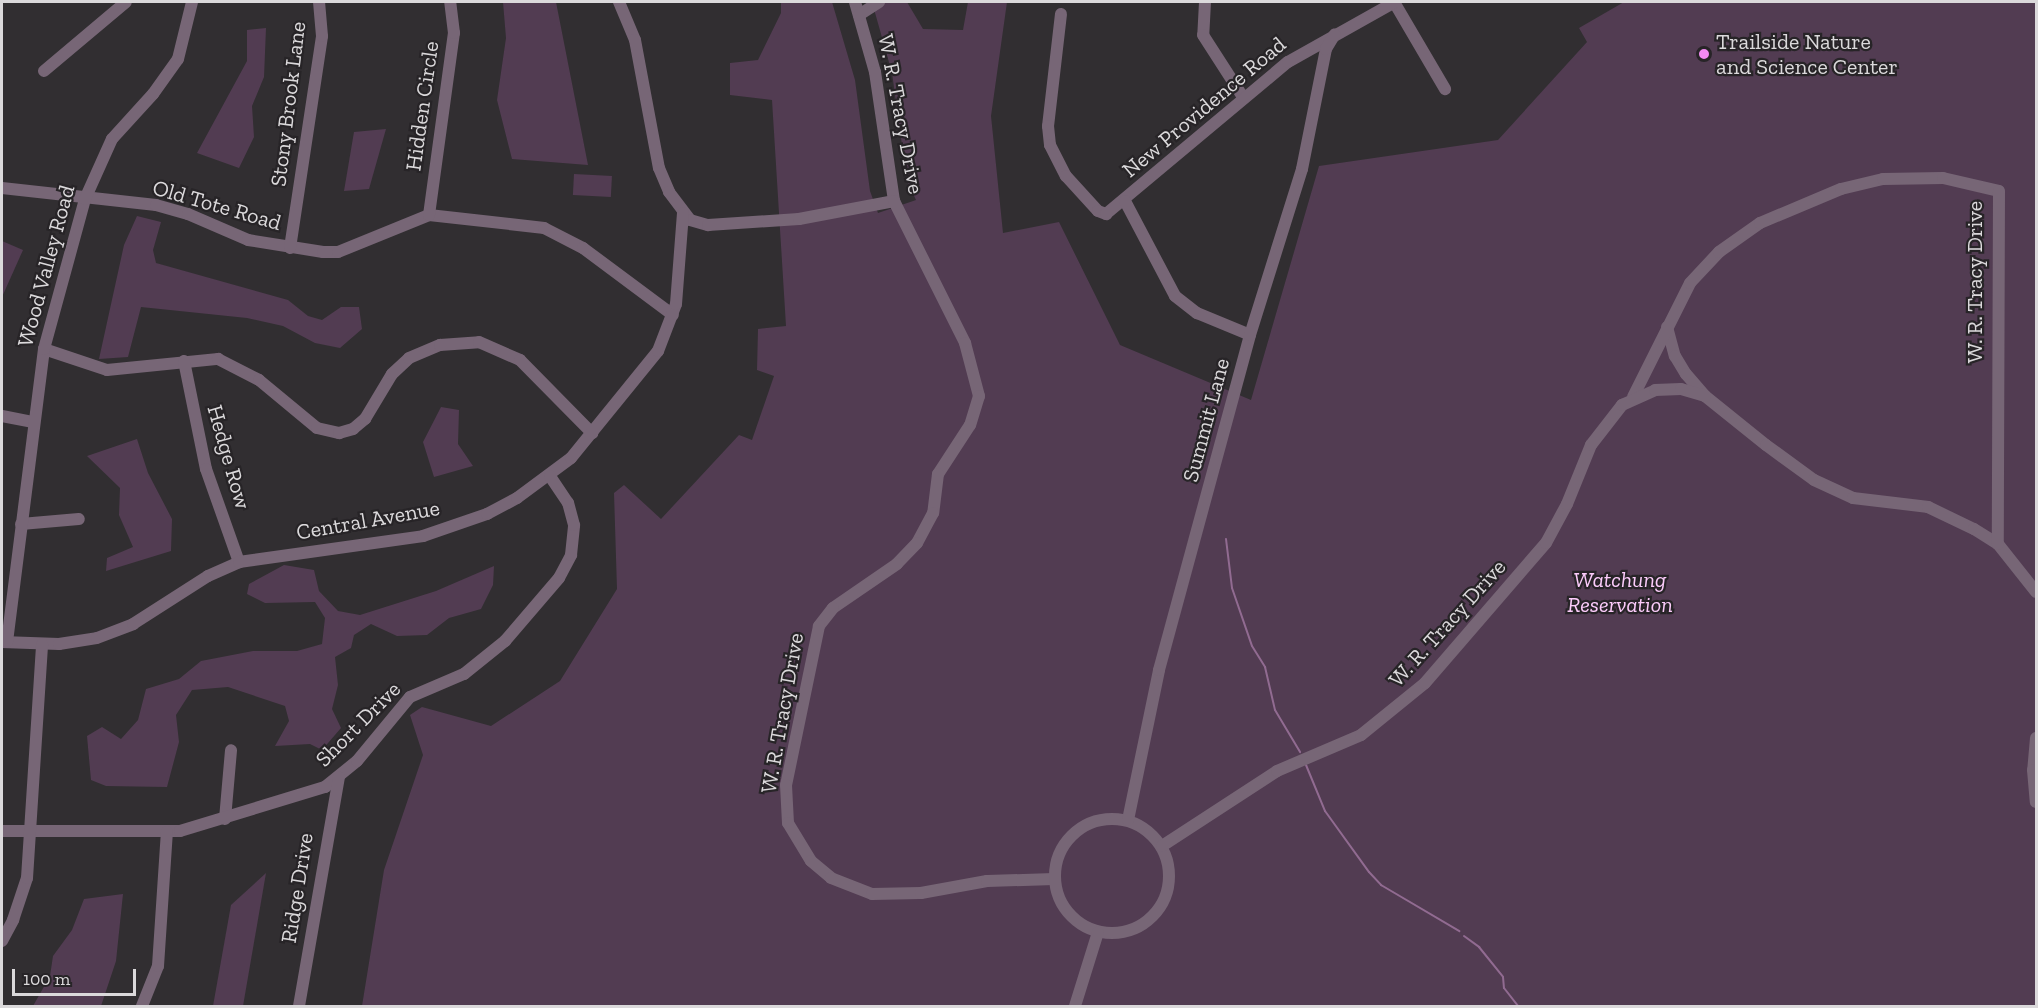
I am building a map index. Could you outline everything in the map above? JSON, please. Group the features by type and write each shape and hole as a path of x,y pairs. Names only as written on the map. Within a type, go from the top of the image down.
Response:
{"street":[{"path":"45,71 126,2"},
{"name":"Wood Valley Road","path":"4,642 44,349 84,199 112,139 153,94 178,59 192,2"},
{"name":"Stony Brook Lane","path":"290,248 322,36 319,2"},
{"name":"Hidden Circle","path":"429,216 454,33 450,2"},
{"path":"619,2 635,40 659,168 683,213 690,220 708,225 807,218 894,201"},
{"name":"W. R. Tracy Drive","path":"855,2 875,72 894,201 970,355 979,387 978,406 938,474 933,513 917,543 897,564 833,608 819,626 786,785 788,823 801,851 818,867 854,889 872,894 911,894 996,880 1054,879"},
{"path":"859,15 879,2"},
{"path":"1205,2 1203,35 1242,97"},
{"path":"1394,2 1445,89"},
{"name":"New Providence Road","path":"1061,14 1048,126 1050,145 1066,176 1098,211 1106,214 1125,201 1242,97 1288,62 1394,2"},
{"name":"Summit Lane","path":"1128,820 1159,670 1250,334 1302,169 1326,49 1335,34"},
{"name":"W. R. Tracy Drive","path":"1633,397 1666,326 1690,283 1719,252 1760,223 1807,202 1865,183 1908,176 1964,181 1999,191 1998,544"},
{"name":"Old Tote Road","path":"2,188 84,199 156,205 188,214 248,240 290,248 338,252 429,216 544,228 583,248 673,315"},
{"path":"1125,201 1175,296 1197,313 1250,334"},
{"name":"Central Avenue","path":"4,642 42,644 78,642 115,632 208,576 239,562 423,536 487,514 550,476 592,433 658,351 673,315 683,213"},
{"name":"W. R. Tracy Drive","path":"1666,326 1675,356 1705,396 1766,445 1828,487 1866,502 1928,507 1998,544 2037,592"},
{"path":"44,349 107,370 218,359 244,369 317,428 339,433 359,425 392,374 416,354 440,345 479,342 520,360 592,433"},
{"name":"Hedge Row","path":"184,361 206,469 239,562"},
{"name":"W. R. Tracy Drive","path":"1162,846 1268,776 1360,735 1425,682 1546,543 1567,504 1591,445 1612,414 1633,397 1669,388 1705,396"},
{"path":"2,416 33,422"},
{"name":"Short Drive","path":"2,831 167,832 225,819 314,792 339,777 410,697 464,674 482,661 522,624 559,578 571,555 574,525 565,496 550,476"},
{"path":"21,524 79,519"},
{"path":"2,941 21,900 32,832 42,644"},
{"path":"2037,738 2033,770 2037,802"},
{"path":"225,819 231,750"},
{"name":"Ridge Drive","path":"298,1006 339,777"},
{"path":"1128,820 1147,830 1162,846 1169,864 1170,883 1164,902 1152,918 1136,928 1117,934 1098,932 1067,913 1054,879 1064,844 1076,831 1092,822 1128,820"},
{"path":"142,1006 158,966 167,832"},
{"path":"1075,1006 1098,932"}],"green space":[{"path":"503,2 556,2 588,165 512,159 497,100 506,38"},
{"name":"Watchung Reservation","path":"781,2 832,2 855,80 870,191 878,213 916,200 907,181 892,73 872,2 907,2 923,29 963,30 968,2 1007,2 991,116 1003,233 1059,222 1120,345 1251,400 1319,166 1498,140 1587,42 1579,28 1624,2 2036,2 2036,1006 362,1006 384,870 423,755 410,715 422,707 491,726 560,681 617,589 614,493 624,485 661,519 739,435 752,440 774,376 757,370 758,329 786,326 772,100 730,95 730,63 758,60 781,13"},
{"path":"266,28 264,77 252,106 254,137 239,168 197,153 247,61 247,30"},
{"path":"386,129 369,189 344,191 354,132"},
{"path":"574,174 612,176 611,197 573,195"},
{"path":"137,216 161,222 153,250 156,263 288,300 308,316 322,320 341,307 359,307 362,329 340,348 315,343 283,326 247,318 141,307 128,357 99,359 124,245"},
{"path":"2,241 23,250 2,297"},
{"path":"441,407 459,410 458,444 473,466 434,477 423,442"},
{"path":"137,439 148,473 172,519 171,551 106,571 107,558 133,547 119,515 120,488 87,456"},
{"path":"284,565 314,570 319,591 338,611 360,615 436,591 494,566 493,585 481,609 449,618 427,635 397,636 371,624 354,635 351,648 335,657 338,685 332,709 341,728 322,750 310,744 275,746 289,721 285,706 228,687 192,690 176,715 179,742 167,787 106,786 91,780 87,736 102,727 121,739 138,720 146,689 179,679 201,661 253,651 297,651 322,644 325,618 315,602 265,603 247,594 249,584"},
{"path":"266,873 243,1006 213,1006 231,905"},
{"path":"123,894 116,961 101,1006 33,1006 50,976 53,956 72,930 84,899"}],"waterway":[{"path":"1226,539 1232,588 1252,646 1265,667 1275,710 1300,752"},
{"path":"1306,765 1325,811 1369,872 1381,885 1459,931"},
{"path":"1464,936 1479,947 1503,977 1504,988 1518,1006"}],"place":[{"name":"Trailside Nature and Science Center","path":"1704,54"}]}
